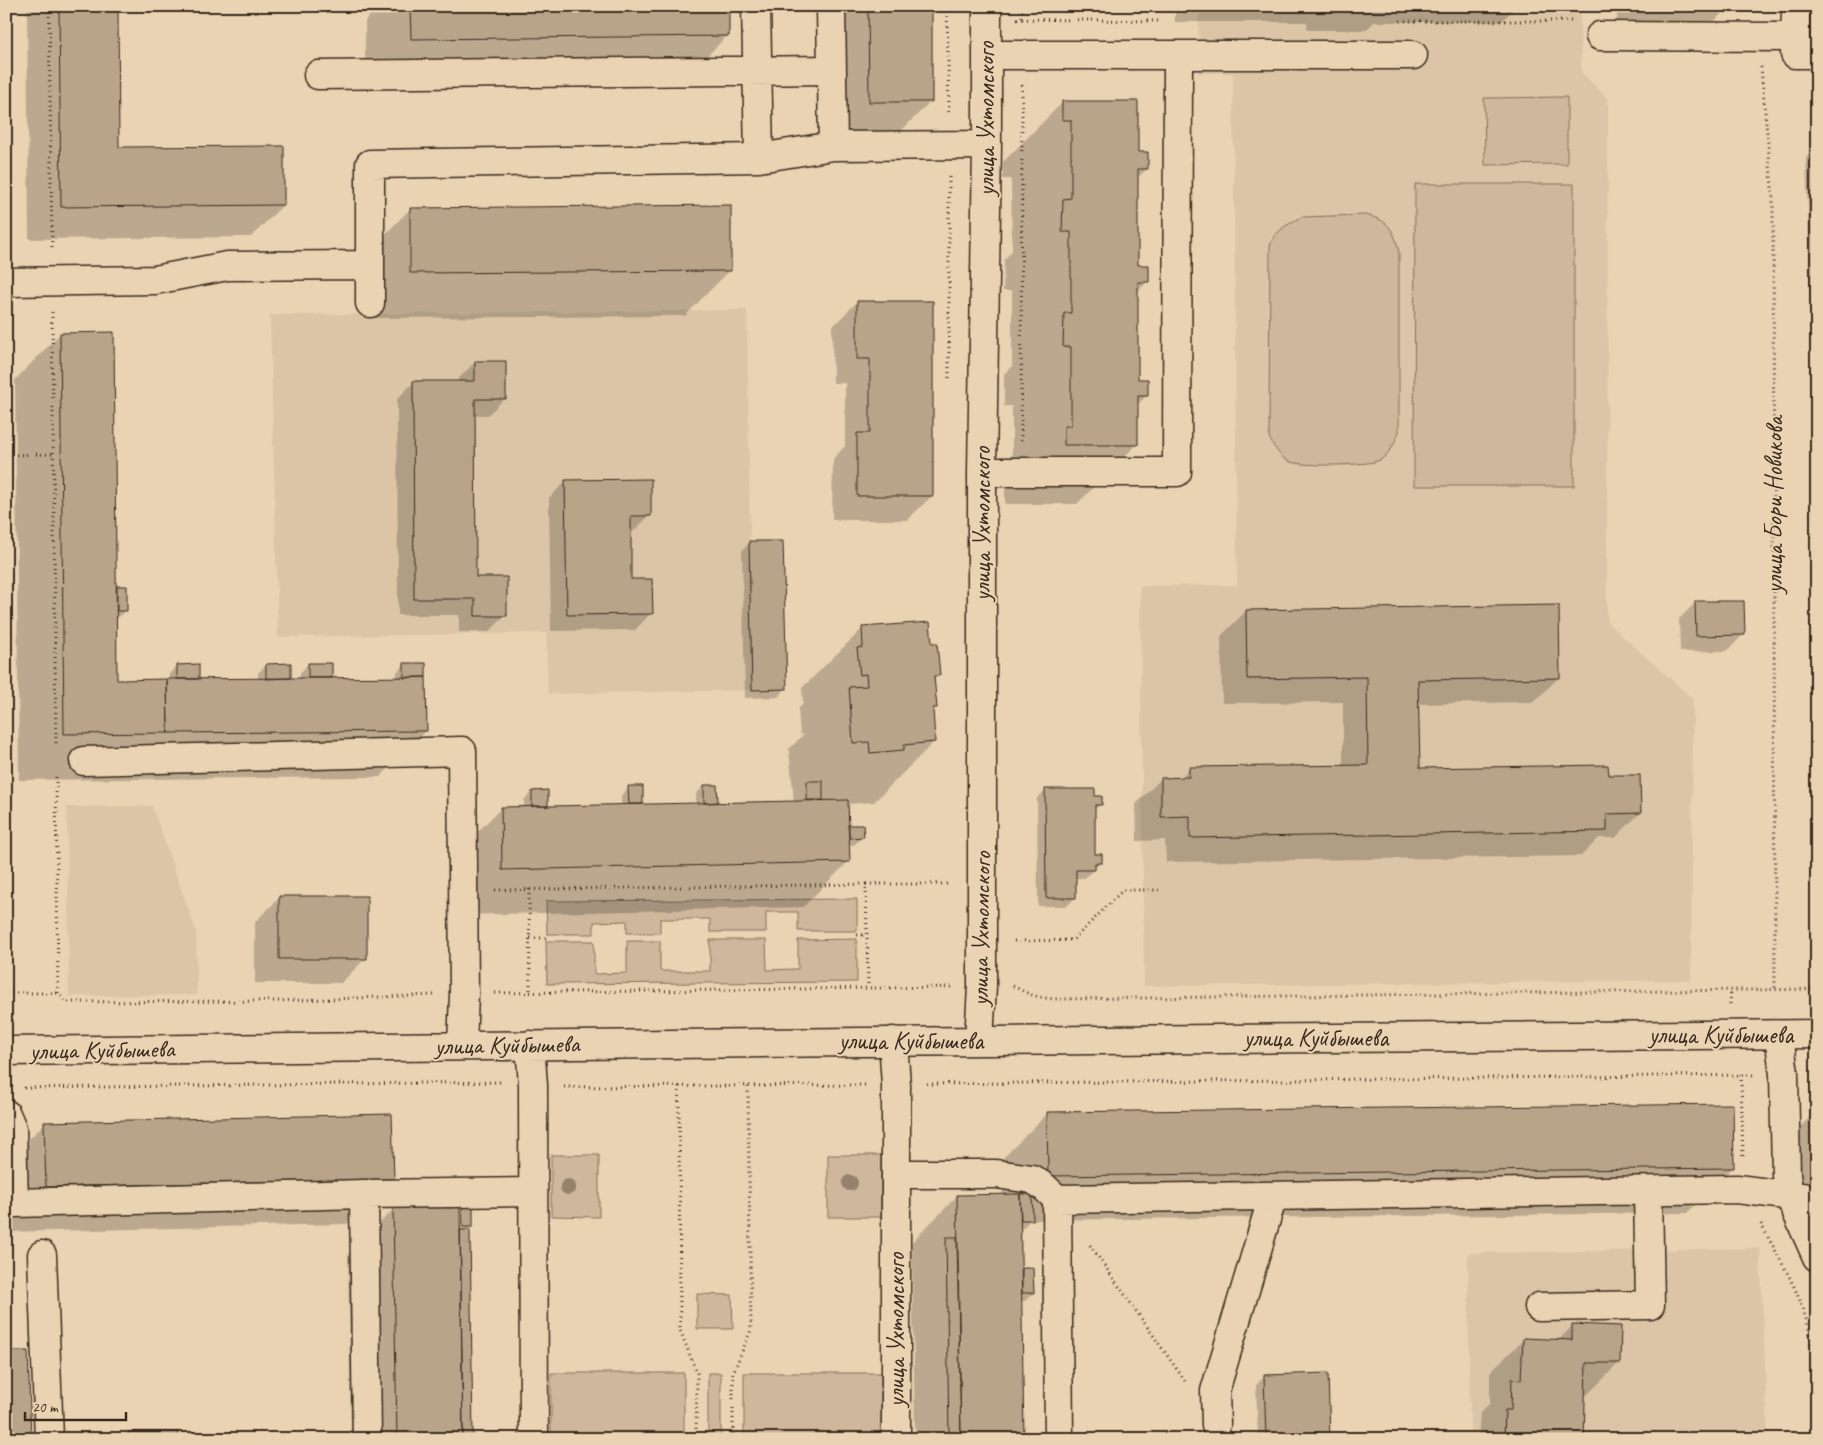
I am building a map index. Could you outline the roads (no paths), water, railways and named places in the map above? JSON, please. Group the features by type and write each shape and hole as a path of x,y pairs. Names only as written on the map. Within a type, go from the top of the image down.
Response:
{"street":[{"path":"756,6 759,158"},
{"path":"831,6 833,146"},
{"path":"1590,28 1760,37 1802,48 1796,6"},
{"name":"улица Ухтомского","path":"979,1041 982,986 982,472 987,13"},
{"path":"987,55 1413,55"},
{"path":"982,472 1177,472 1178,55"},
{"path":"318,75 832,70"},
{"path":"370,302 370,164 759,158 833,146 987,145"},
{"path":"6,282 154,280 227,266 370,266"},
{"path":"84,761 462,751 464,891 462,1046"},
{"name":"улица Куйбышева","path":"6,1051 893,1041 1817,1034"},
{"path":"1779,1035 1784,1074 1786,1175 1790,1195 1817,1257"},
{"name":"улица Ухтомского","path":"893,1041 896,1085 896,1439"},
{"path":"530,1045 533,1085 534,1439"},
{"path":"6,1114 12,1128 14,1202 533,1192"},
{"path":"896,1174 996,1174 1032,1179 1057,1199 1743,1189 1817,1199"},
{"path":"1539,1307 1650,1305 1648,1191"},
{"path":"364,1194 367,1439"},
{"path":"1216,1426 1215,1391 1273,1196"},
{"path":"1057,1199 1059,1439"},
{"path":"42,1255 49,1439"}]}
